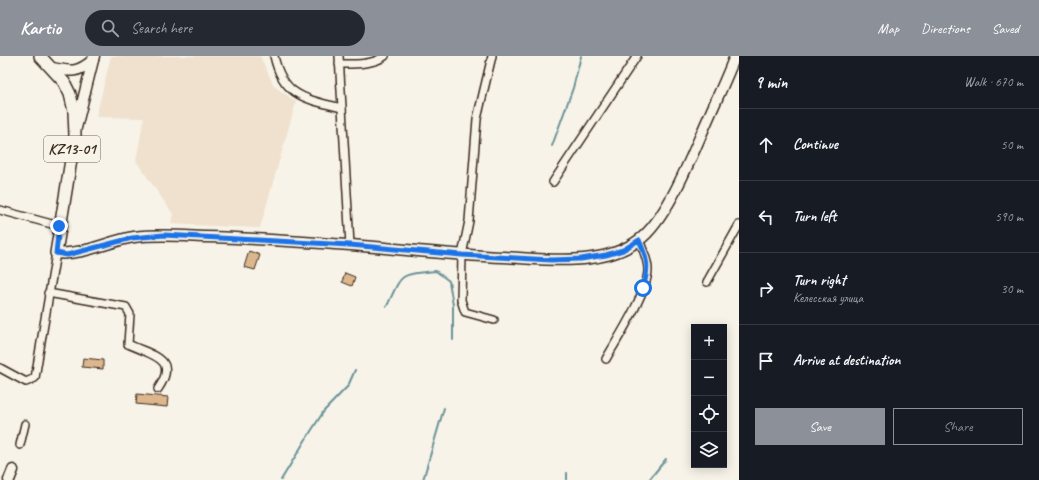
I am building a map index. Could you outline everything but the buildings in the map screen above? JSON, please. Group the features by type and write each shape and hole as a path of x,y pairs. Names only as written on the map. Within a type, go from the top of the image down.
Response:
{"main road":[{"name":"KZ13-01","path":"40,56 64,82 70,94 74,111 75,135 59,226 56,253"},
{"path":"56,253 67,255 132,238 164,235 350,245 462,255 551,260 581,259 606,255 623,250 639,240 651,230 666,207 695,148 735,56"},
{"path":"52,68 70,71 82,69 93,58"},
{"path":"75,135 93,58"},
{"path":"9,480 13,470"}],"street":[{"path":"274,56 277,72 286,84 301,98 342,108"},
{"path":"339,56 350,245"},
{"path":"339,64 365,63 381,59 384,56"},
{"path":"492,56 477,119 469,221 462,255 461,300 465,312 494,320"},
{"path":"553,182 637,56"},
{"path":"0,210 59,226"},
{"path":"707,282 738,229"},
{"path":"606,359 632,312 643,288 648,271 646,256 639,240"},
{"path":"0,368 26,382 35,378 48,293 56,253"},
{"path":"48,293 126,307 130,314 128,344 163,361 167,369 166,377 158,389"},
{"path":"20,445 25,424"}],"shaded area":[{"path":"111,56 260,56 274,86 296,102 260,228 171,224 173,214 136,161 144,118 96,117"}],"waterway":[{"path":"552,146 573,88 581,56"},
{"path":"387,306 396,287 403,277 415,273 436,271 449,281 453,305 453,340"},
{"path":"281,480 324,411 348,386 355,370"},
{"path":"423,480 444,408"},
{"path":"649,480 666,459"},
{"path":"567,473 567,480"}],"route":[{"path":"59,226 56,253 67,255 132,238 164,235 350,245 462,255 551,260 581,259 606,255 623,250 639,240 646,256 648,271 643,288"}]}
